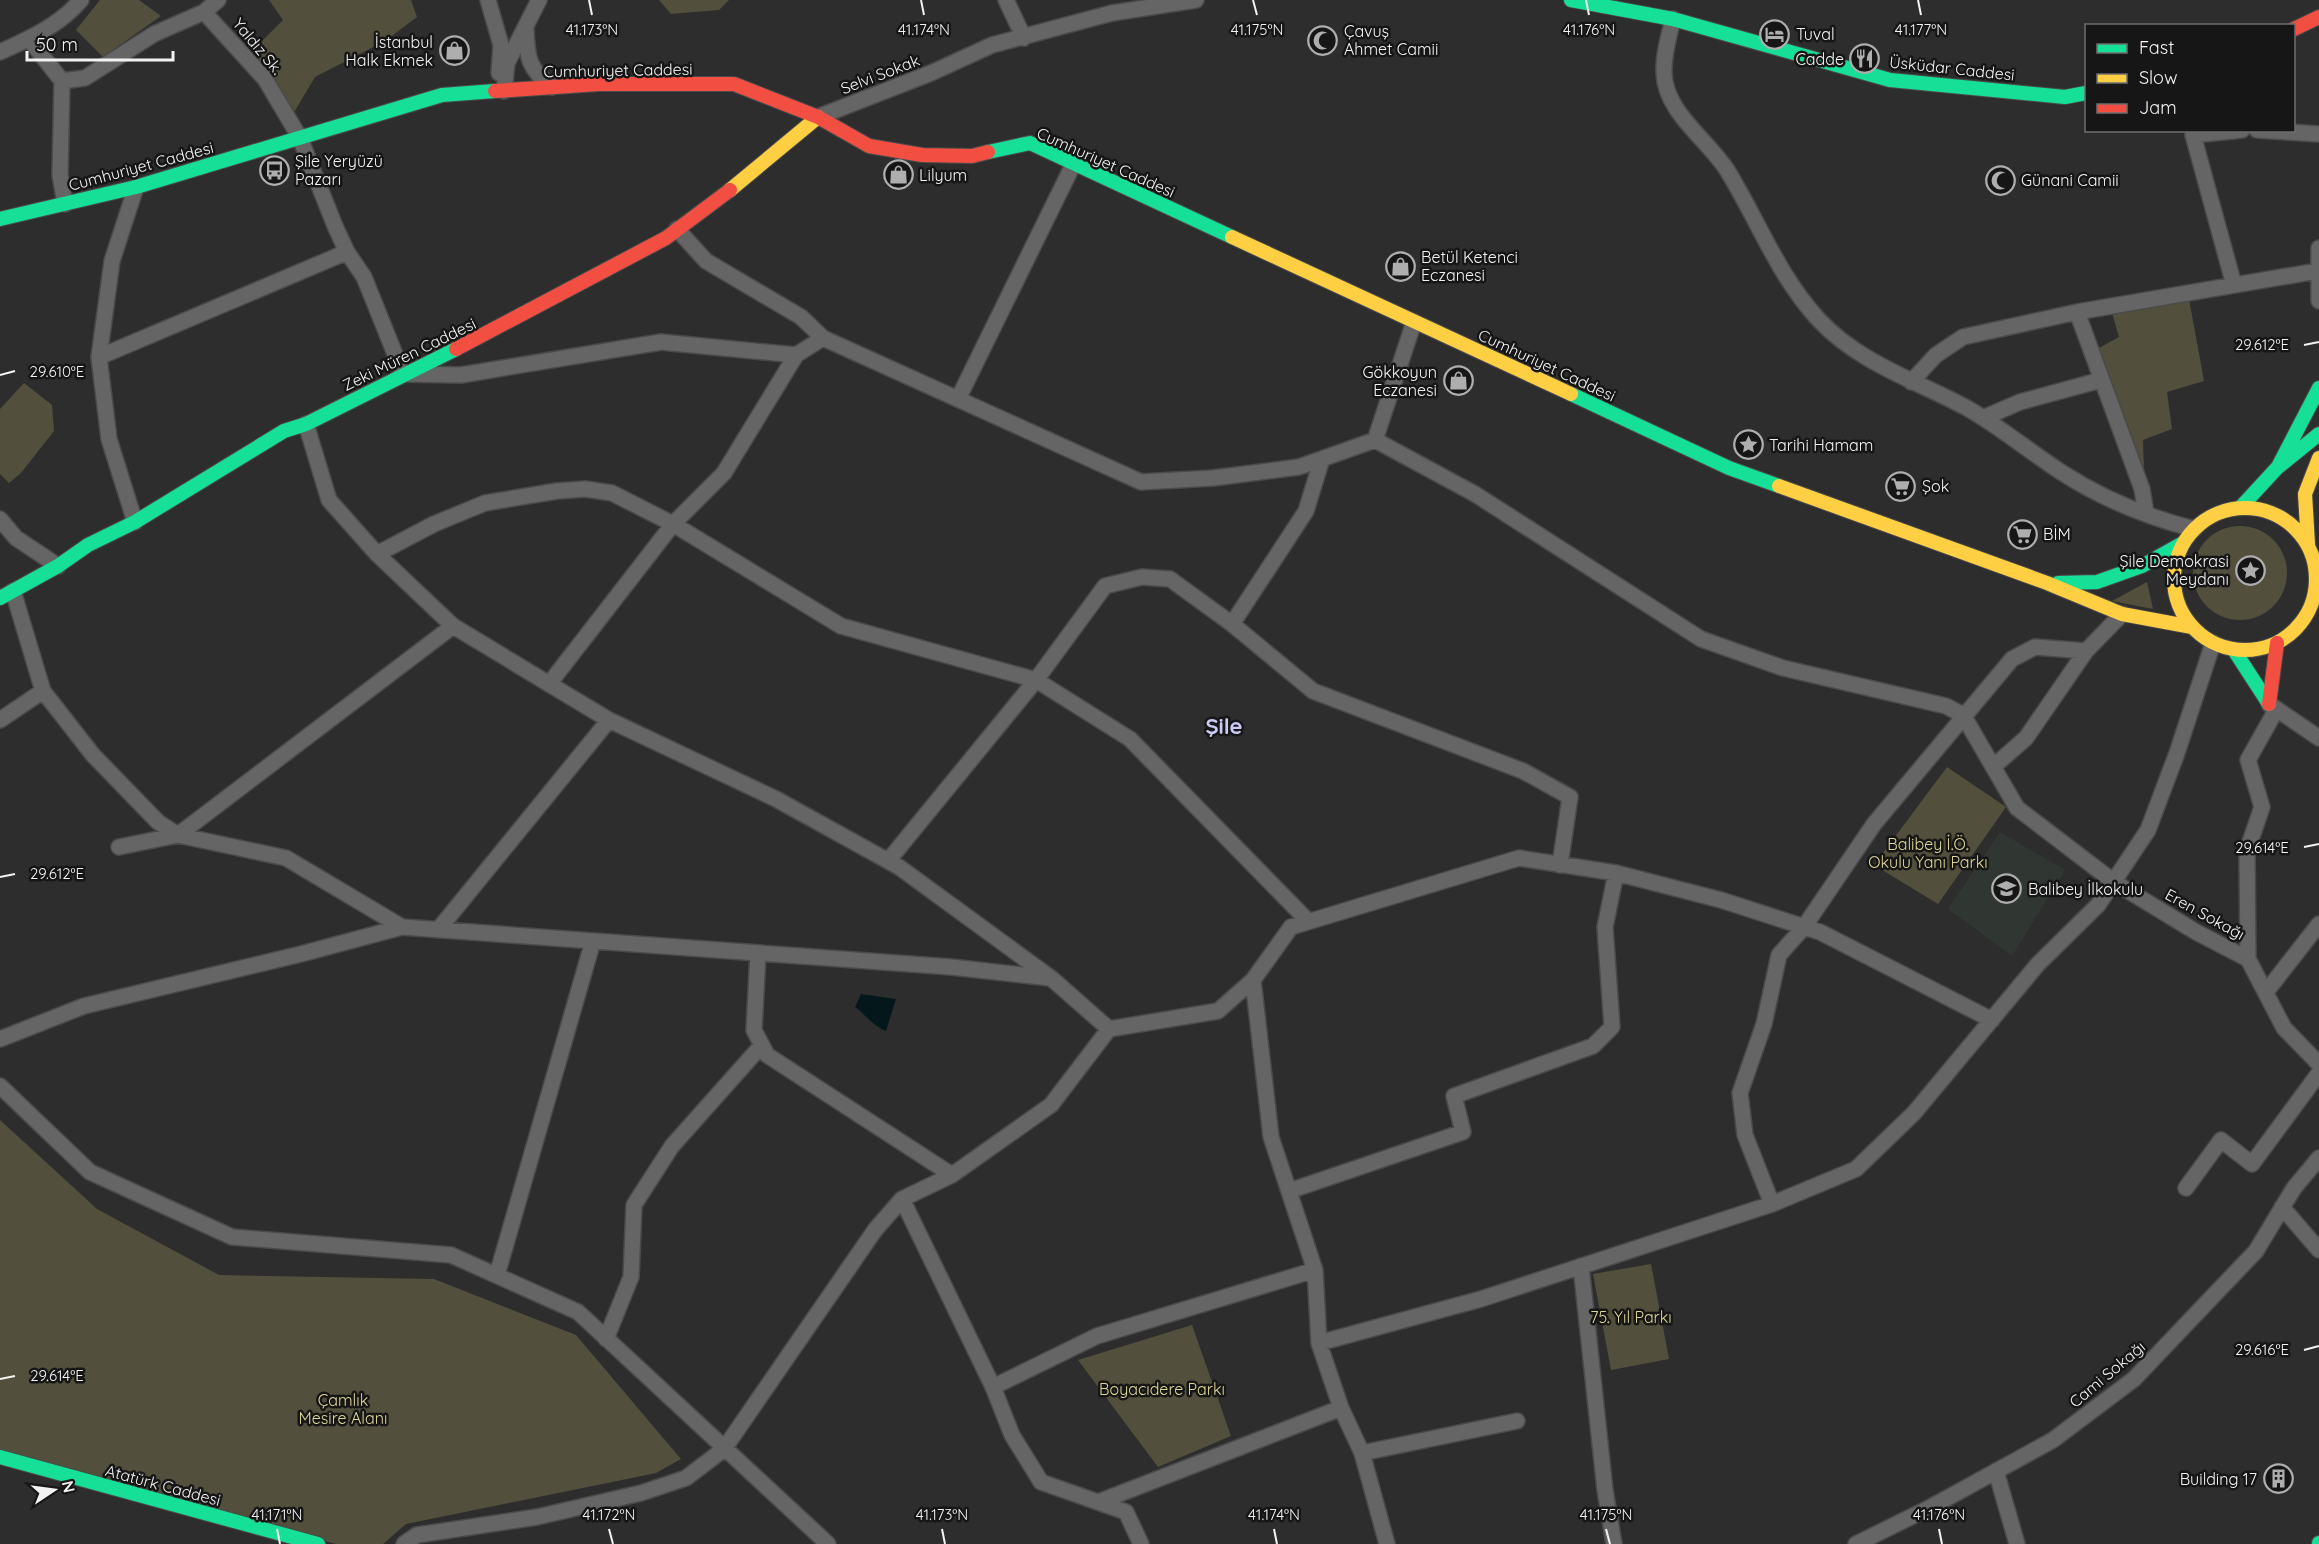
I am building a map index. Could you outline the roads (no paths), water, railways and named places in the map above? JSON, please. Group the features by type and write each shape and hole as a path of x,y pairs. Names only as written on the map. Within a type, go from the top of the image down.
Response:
{"main road":[{"name":"Üsküdar Caddesi","path":"1571,0 1673,19 1890,80 2065,97 2085,93"},
{"path":"2295,29 2319,17"},
{"name":"Cumhuriyet Caddesi","path":"0,219 136,187 442,95 599,84 734,84 818,117 869,146 921,155 972,156 1030,143 1729,468 2047,583 2122,614 2192,627"},
{"name":"Zeki Müren Caddesi","path":"7,595 58,566 88,544 135,522 284,430 306,424 451,352 666,238 739,183 818,117"},
{"path":"2277,468 2319,388"},
{"path":"2241,507 2277,468 2319,434"},
{"path":"2308,544 2305,494 2319,458"},
{"path":"2295,631 2309,611 2316,589 2317,566 2308,544 2296,528 2280,516 2261,509 2241,507 2222,511 2206,518 2183,543 2176,560 2175,595 2192,627 2213,643 2234,650 2256,650 2277,643 2295,631 2319,622"},
{"name":"Cumhuriyet Caddesi","path":"2047,583 2097,582 2142,566 2183,543"},
{"path":"2272,707 2277,643"},
{"path":"2234,650 2272,707"},
{"name":"Atatürk Caddesi","path":"0,1457 318,1544"}],"street":[{"path":"0,52 29,39 71,12 81,0"},
{"path":"62,81 85,78 154,34 204,12 218,0"},
{"path":"488,0 501,45 499,71 504,91"},
{"path":"504,91 507,63 539,0"},
{"path":"1006,0 1024,38"},
{"name":"Selvi Sokak","path":"818,117 932,73 992,45 1112,13 1196,0"},
{"name":"Yaldız Sk.","path":"204,12 265,79 300,138 347,252 364,278 403,374"},
{"path":"1673,19 1664,74 1668,94 1681,115 1722,163 1782,272 1820,320 1842,341 1911,382 1983,418 2075,481 2110,500 2194,529"},
{"path":"526,29 527,59 540,79 553,87"},
{"path":"29,39 62,81 60,175 65,204"},
{"path":"2205,132 2186,133 2234,285"},
{"path":"2288,132 2319,134"},
{"path":"958,399 1074,163"},
{"path":"135,522 109,439 99,357 112,261 136,187"},
{"path":"676,229 706,261 801,317 823,338 1140,482 1213,478 1299,467 1375,440 1485,500 1701,639 1783,668 1946,706 1963,715"},
{"path":"2319,248 2317,271 2319,302"},
{"path":"99,357 347,252"},
{"path":"1911,382 1936,355 1963,337 2077,312 2317,271"},
{"path":"2077,312 2142,489 2146,513"},
{"path":"1375,440 1414,322"},
{"path":"549,684 673,524 724,473 796,355 823,338"},
{"path":"403,374 461,375 661,342 796,355"},
{"path":"1983,418 2020,402 2101,380"},
{"path":"306,424 329,500 377,554 453,626 609,720 776,799 888,861 1051,978 1109,1029"},
{"path":"1232,624 1306,511 1322,459"},
{"path":"377,554 434,524 485,503 557,491 585,489 612,493 673,524 841,626 1036,680 1130,739 1308,921"},
{"path":"0,519 16,538 58,566"},
{"path":"888,861 1036,680 1105,586 1142,577 1170,579 1232,624 1314,691 1523,771 1570,797 1560,865"},
{"path":"7,595 43,691 93,755 158,822 177,835 286,858 402,927"},
{"path":"1993,767 2032,730 2086,651 2122,614"},
{"path":"119,847 177,835 453,626"},
{"path":"1319,1343 1481,1299 1772,1204 1856,1169 1914,1113 2038,964 2098,905 2114,882 2148,830 2177,753 2213,643"},
{"path":"1772,1204 1745,1135 1740,1093 1764,1024 1779,955 1804,927 1874,824 2012,659 2024,651 2050,646 2086,651"},
{"path":"0,720 43,691"},
{"path":"2319,738 2272,707 2248,760 2262,807 2247,851 2248,959 2284,1028 2319,1064"},
{"name":"Eren Sokağı","path":"1963,715 2017,808 2114,882 2196,932 2248,959"},
{"path":"438,930 609,720"},
{"path":"404,1544 417,1535 537,1517 641,1492 686,1478 724,1449 875,1230 902,1199 952,1175 1051,1105 1109,1029 1218,1011 1253,980 1291,927 1308,921 1519,858 1616,873 1720,900 1820,932 1992,1020"},
{"path":"1289,1191 1464,1132 1454,1096 1593,1046 1612,1027 1605,927 1616,873"},
{"path":"2266,992 2319,924"},
{"path":"0,1039 84,1006 402,927 758,953 1051,978"},
{"path":"497,1275 593,941"},
{"path":"758,953 754,1030 767,1055 952,1175"},
{"path":"1253,980 1271,1137 1315,1270 1319,1343 1341,1408 1362,1453 1387,1544"},
{"path":"606,1339 631,1276 634,1205 672,1146 762,1045"},
{"path":"2186,1188 2221,1140 2252,1164 2319,1073"},
{"path":"0,1086 90,1172 232,1237 452,1255 578,1312 828,1544"},
{"name":"Cami Sokağı","path":"1856,1544 2053,1440 2134,1379 2256,1251 2294,1188 2319,1158"},
{"path":"902,1199 993,1387 1012,1436 1041,1482 1101,1501 1126,1512 1141,1544"},
{"path":"2282,1207 2319,1250"},
{"path":"1581,1266 1605,1490 1614,1544"},
{"path":"993,1387 1097,1336 1315,1270"},
{"path":"1101,1501 1341,1408"},
{"path":"1362,1453 1517,1421"},
{"path":"1996,1472 2017,1544"}],"place":[{"name":"Tuval","path":"1775,34"},
{"name":"Çavuş Ahmet Camii","path":"1323,40"},
{"name":"İstanbul Halk Ekmek","path":"454,51"},
{"name":"Cadde","path":"1865,59"},
{"name":"Şile Yeryüzü Pazarı","path":"274,170"},
{"name":"Lilyum","path":"898,175"},
{"name":"Günani Camii","path":"2000,180"},
{"name":"Betül Ketenci Eczanesi","path":"1400,266"},
{"name":"Gökkoyun Eczanesi","path":"1458,381"},
{"name":"Tarihi Hamam","path":"1748,445"},
{"name":"Şok","path":"1901,486"},
{"name":"BİM","path":"2022,534"},
{"name":"Şile Demokrasi Meydanı","path":"2250,570"},
{"name":"Balibey İlkokulu","path":"2007,889"},
{"name":"Building 17","path":"2278,1479"}],"district":[{"name":"Şile","path":"1224,726"}],"park label":[{"name":"Balibey İ.Ö. Okulu Yanı Parkı","path":"1928,853"},
{"name":"75. Yıl Parkı","path":"1631,1317"},
{"name":"Boyacıdere Parkı","path":"1162,1389"},
{"name":"Çamlık Mesire Alanı","path":"343,1409"}]}
